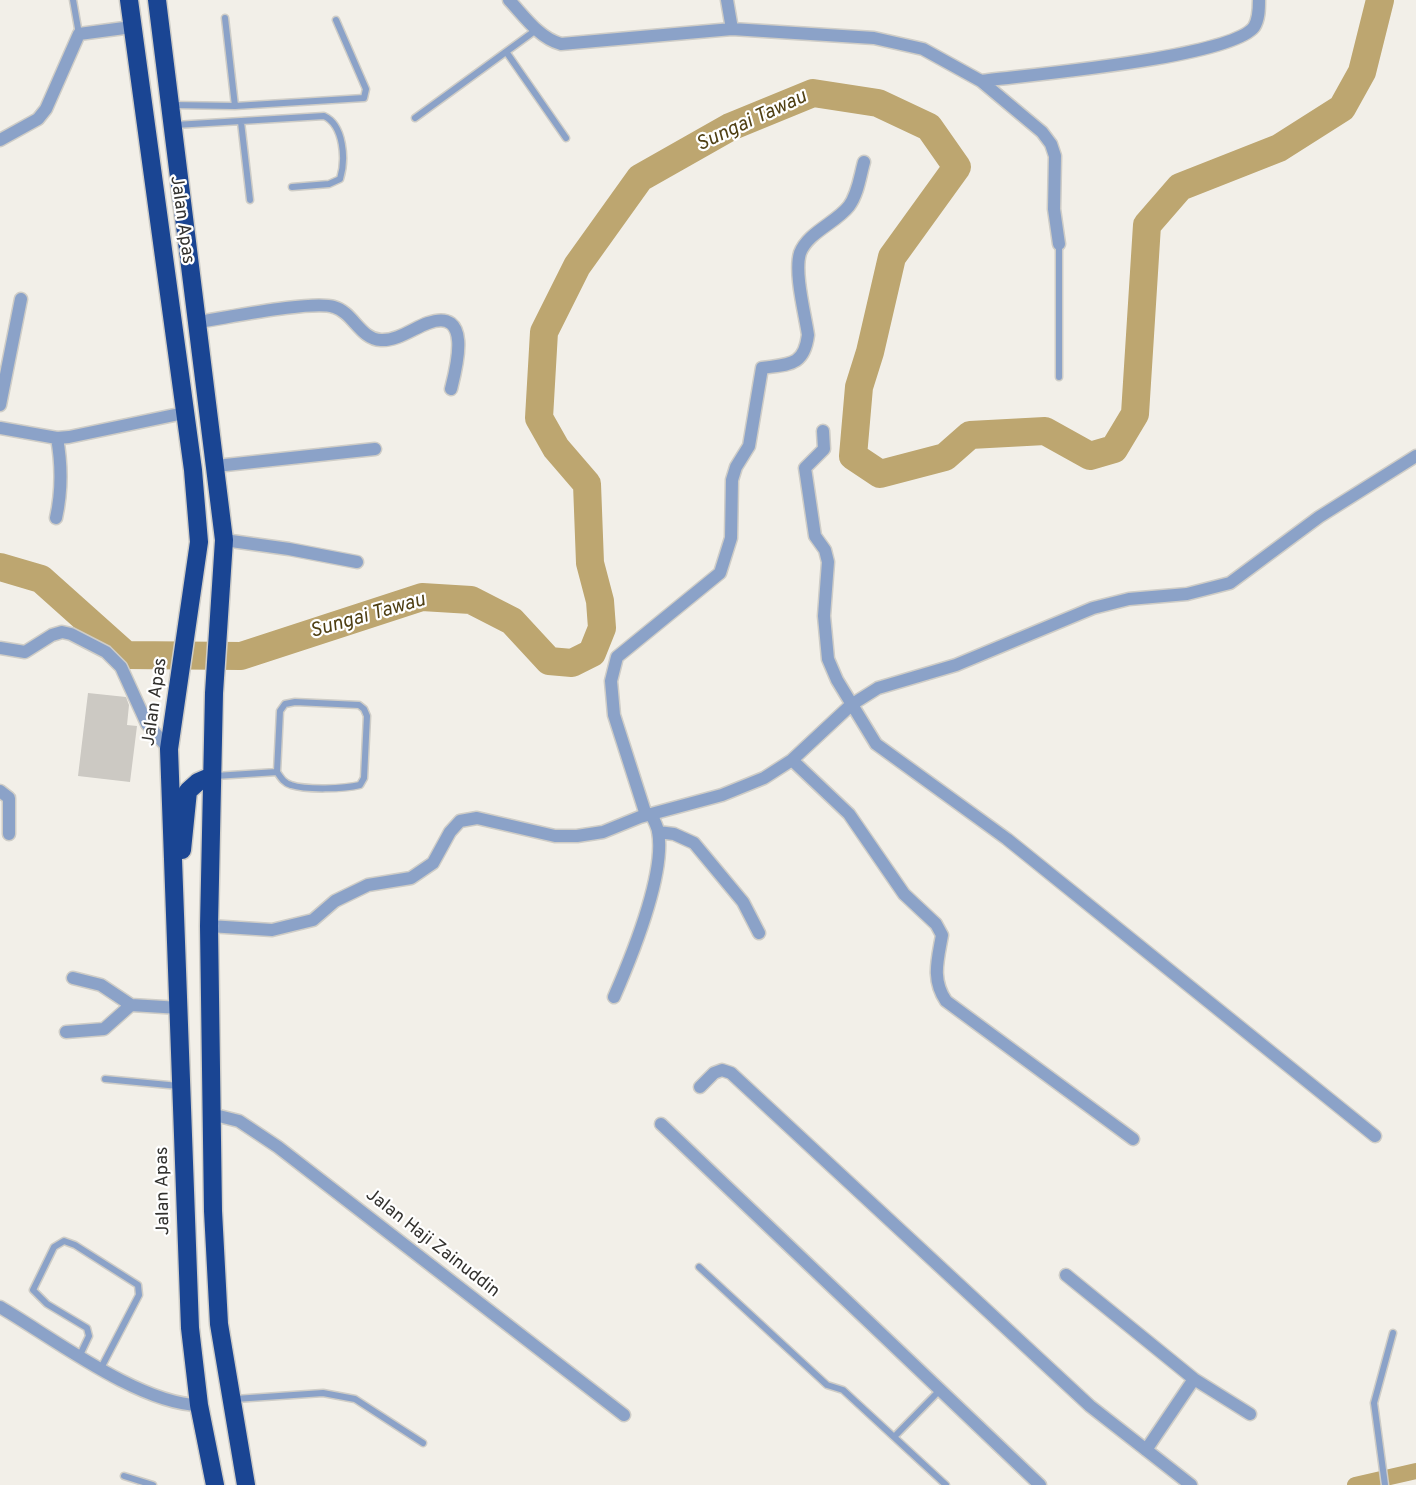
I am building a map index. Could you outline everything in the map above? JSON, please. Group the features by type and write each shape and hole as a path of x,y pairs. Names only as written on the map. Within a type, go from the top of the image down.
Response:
{"highway":[{"name":"Jalan Apas","path":"129,0 199,542 169,749 180,1008 188,1286 199,1405 215,1485"},
{"name":"Jalan Apas","path":"157,0 168,105 198,322 224,540 214,693 212,776 209,926 211,1114 215,1270 219,1324 246,1485"},
{"path":"184,413 196,397 201,349"},
{"path":"174,861 181,855 188,791 198,782 212,776"},
{"path":"236,1430 230,1437 229,1450 236,1485"}],"street":[{"path":"509,0 537,30 550,41 561,44 732,29 874,38 939,55 981,81 1042,132 1051,144 1055,156 1054,209 1059,244"},
{"path":"727,0 732,29"},
{"path":"981,81 1153,59 1217,44 1245,34 1254,27 1259,0"},
{"path":"0,140 38,119 46,109 79,34 132,27"},
{"path":"614,997 636,944 656,876 658,832 649,815 614,715 611,681 617,657 720,573 731,538 732,480 736,467 749,446 762,368 798,360 804,355 807,346 808,335 799,271 800,256 808,242 848,208 853,200 864,162"},
{"path":"0,405 21,298"},
{"path":"198,322 320,305 343,310 369,337 382,340 430,322 444,321 452,326 460,342 451,389"},
{"path":"0,428 57,438 84,436 184,413"},
{"path":"823,431 824,449 805,468 815,536 825,550 828,562 825,640 832,669 851,705 876,744 1006,839 1375,1136"},
{"path":"56,518 61,495 62,462 57,438"},
{"path":"216,466 375,449"},
{"path":"209,926 272,930 313,920 335,901 368,885 411,878 433,863 450,832 460,821 477,818 555,836 577,836 603,832 649,815 722,795 764,778 792,760 851,705 878,688 956,665 1093,608 1129,599 1188,594 1230,583 1319,518 1416,456"},
{"path":"224,540 357,562"},
{"path":"0,648 25,652 52,635 62,632 71,634 106,652 121,667 147,724 169,749"},
{"path":"792,760 849,814 904,894 936,924 942,935 935,977 938,990 945,1000 1133,1139"},
{"path":"0,791 9,798 9,834"},
{"path":"658,832 674,834 694,843 743,902 759,933"},
{"path":"72,978 101,985 131,1005 180,1008"},
{"path":"66,1032 104,1029 131,1005"},
{"path":"700,1087 714,1073 722,1070 731,1072 1090,1406 1191,1485"},
{"name":"Jalan Haji Zainuddin","path":"211,1114 239,1121 278,1148 624,1415"},
{"path":"661,1124 1040,1485"},
{"path":"1066,1275 1194,1379 1250,1413"},
{"path":"0,1307 101,1368 160,1397 180,1404 199,1405"},
{"path":"1146,1450 1194,1379"}],"lane":[{"path":"73,0 79,34"},
{"path":"225,18 235,106"},
{"path":"168,105 235,106 364,98 366,89 336,20"},
{"path":"415,118 537,30"},
{"path":"507,53 566,138"},
{"path":"171,125 324,116 333,120 339,130 344,168 340,179 329,184 292,187"},
{"path":"241,122 250,200"},
{"path":"1059,244 1059,376"},
{"path":"285,704 359,705 364,709 367,716 364,778 360,785 350,788 291,785 281,780 277,772 280,711 285,704"},
{"path":"212,776 277,772"},
{"path":"105,1078 182,1087"},
{"path":"80,1355 89,1336 87,1328 47,1304 33,1290 54,1247 64,1241 75,1245 138,1286 139,1295 101,1368"},
{"path":"699,1268 827,1385 843,1390 946,1485"},
{"path":"1385,1485 1374,1403 1393,1333"},
{"path":"895,1436 939,1391"},
{"path":"231,1400 323,1393 356,1399 423,1443"},
{"path":"124,1476 153,1485"}],"building":[{"path":"88,693 126,697 129,705 127,725 137,726 130,782 78,776"}],"waterway":[{"name":"Sungai Tawau","path":"0,567 41,579 126,655 241,656 422,597 471,600 512,621 549,661 572,663 592,653 602,628 600,601 590,563 587,484 556,448 539,418 544,332 577,266 640,178 730,127 813,93 878,103 929,127 957,167 892,257 870,352 859,387 853,456 880,474 945,457 970,435 1045,431 1090,456 1114,449 1135,414 1147,225 1180,187 1279,148 1342,108 1362,72 1380,0"},
{"path":"1355,1485 1416,1471"}]}
